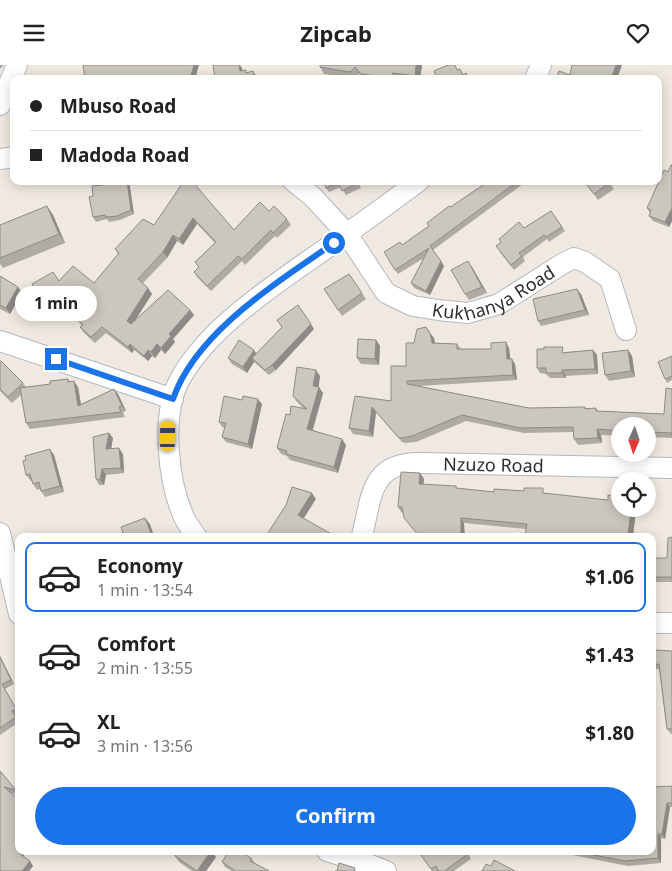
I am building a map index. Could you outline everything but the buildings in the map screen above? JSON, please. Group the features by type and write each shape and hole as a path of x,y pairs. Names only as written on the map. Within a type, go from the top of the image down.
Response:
{"street":[{"path":"0,105 10,81"},
{"name":"Kukhanya Road","path":"298,185 313,197 347,234 386,293 413,305 447,312 468,313 499,305 574,258 586,262 610,279 626,330"},
{"path":"194,533 185,519 178,500 170,463 169,418 179,382 188,367 207,344 249,304 414,185"},
{"path":"0,341 173,399"},
{"name":"Nzuzo Road","path":"363,533 378,480 390,468 400,464 672,468"},
{"path":"0,533 15,597"},
{"path":"656,623 672,623"},
{"path":"340,855 386,871"}],"route":[{"path":"56,359 173,399 179,382 188,367 229,322 249,304 334,243"}]}
